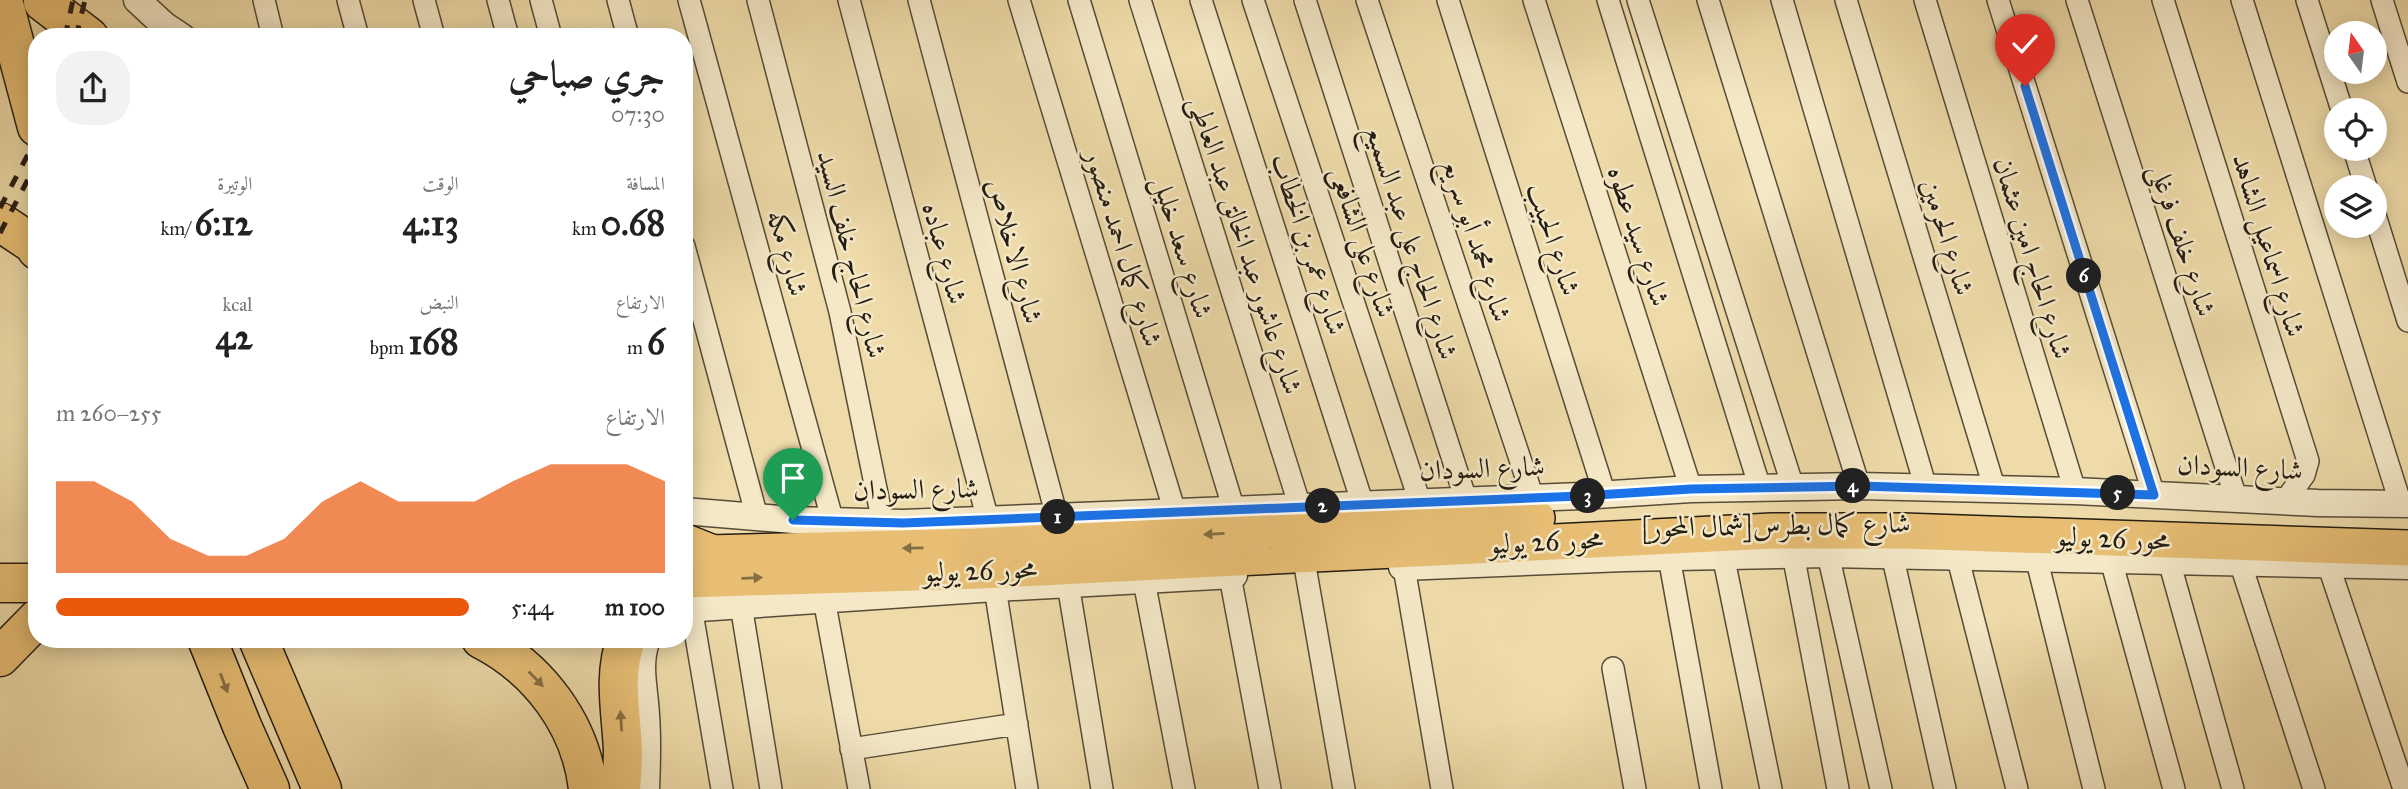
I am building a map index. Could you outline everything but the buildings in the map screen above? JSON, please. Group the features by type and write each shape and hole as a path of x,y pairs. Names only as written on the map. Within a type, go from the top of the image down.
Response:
{"highway":[{"path":"4,2 28,93"},
{"path":"46,13 73,28"},
{"path":"0,222 28,241"},
{"name":"محور 26 يوليو","path":"693,574 976,546 1481,520 1817,507 2406,511"},
{"name":"محور 26 يوليو","path":"693,574 979,570 1772,531 1903,531 2408,548"},
{"path":"0,563 28,563"},
{"path":"0,583 28,583"},
{"path":"0,657 28,628"},
{"path":"211,648 270,789"},
{"path":"262,648 322,789"},
{"path":"496,648 519,662 543,686 556,705 577,744 588,789"},
{"path":"621,789 623,753 618,677 623,648"},
{"path":"288,710 331,789"},
{"path":"242,726 242,789"}],"street":[{"path":"137,0 168,28"},
{"path":"264,0 271,28"},
{"path":"348,0 356,28"},
{"path":"424,0 432,28"},
{"path":"498,0 506,28"},
{"path":"541,0 549,28"},
{"path":"618,0 626,28"},
{"name":"شارع مكه","path":"689,0 833,522"},
{"name":"شارع الحاج خلف السيد","path":"758,0 840,312 883,523"},
{"name":"شارع عباده","path":"849,0 988,520"},
{"name":"شارع الاخلاص","path":"919,0 1057,517"},
{"name":"شارع كمال احمد منصور","path":"1020,0 1175,512"},
{"name":"شارع سعد خليل","path":"1079,0 1234,510"},
{"name":"شارع عاشور عبد الخالق عبد العاطى","path":"1140,0 1300,507"},
{"name":"شارع عمر بن الخطاب","path":"1201,0 1363,505"},
{"name":"شارع على الشافعى","path":"1253,0 1420,502"},
{"name":"شارع الحاج على عبد السميع","path":"1306,0 1466,500"},
{"name":"شارع محمد أبو سريع","path":"1367,0 1533,498"},
{"name":"شارع الحبيب","path":"1448,0 1605,495"},
{"name":"شارع سيد عطوه","path":"1534,0 1691,489"},
{"path":"1608,0 1760,488"},
{"path":"1638,0 1793,487"},
{"path":"1708,0 1859,486"},
{"path":"1782,0 1926,488"},
{"name":"شارع الحرمين","path":"1846,0 1996,489"},
{"name":"شارع الحاج امين عثمان","path":"1925,0 2075,491"},
{"path":"1998,0 2154,495"},
{"name":"شارع خلف فرغلى","path":"2077,0 2236,498"},
{"name":"شارع اسماعيل الشاهد","path":"2163,0 2308,461 2304,475 2285,501"},
{"path":"2242,0 2406,511"},
{"path":"2307,0 2338,98"},
{"path":"2382,0 2408,82"},
{"path":"2382,238 2408,321"},
{"path":"693,279 757,517"},
{"name":"شارع السودان","path":"693,512 883,523 1605,495 1691,489 1859,486 2236,498 2406,511"},
{"path":"1793,554 1838,789"},
{"path":"1828,554 1881,789"},
{"path":"1892,554 1945,789"},
{"path":"1723,555 1771,789"},
{"name":"شارع كمال بطرس[شمال المحور]","path":"693,576 741,605 1068,584 1404,567 1723,555 1957,555 2408,566"},
{"path":"1957,555 2017,789"},
{"path":"1669,557 1712,789"},
{"path":"2036,557 2094,789"},
{"path":"2111,560 2174,789"},
{"path":"2169,561 2233,789"},
{"path":"2240,562 2314,789"},
{"path":"2328,564 2404,789"},
{"path":"1404,567 1442,789"},
{"path":"1306,572 1343,789"},
{"path":"1230,576 1270,789"},
{"path":"1144,581 1184,789"},
{"path":"1068,584 1102,789"},
{"path":"995,588 1027,789"},
{"path":"824,599 859,789"},
{"path":"693,600 722,789"},
{"path":"741,605 771,789"},
{"path":"644,648 641,670 646,712 646,789"},
{"path":"1614,668 1635,789"},
{"path":"851,749 1017,724"}],"railway":[{"path":"67,28 73,0"},
{"path":"78,28 85,0"},
{"path":"0,208 28,154"},
{"path":"0,233 28,179"}],"route":[{"path":"793,520 903,523 1581,496 1691,489 1859,486 2154,495 2025,86"}]}
